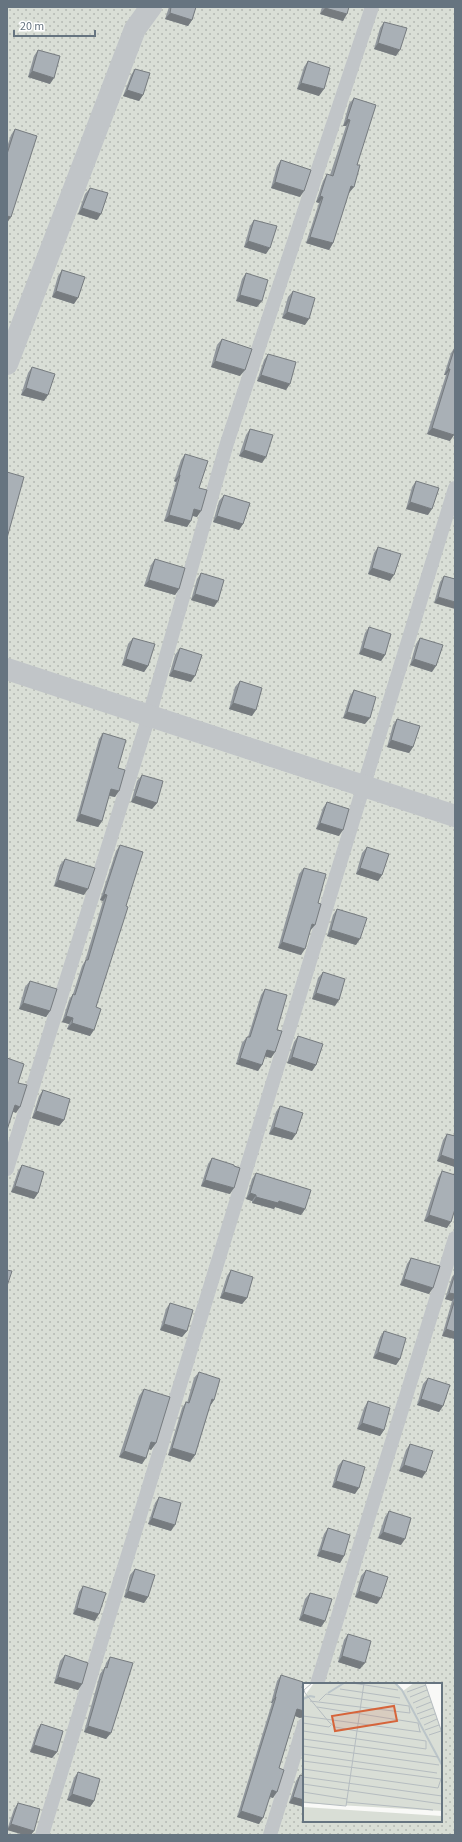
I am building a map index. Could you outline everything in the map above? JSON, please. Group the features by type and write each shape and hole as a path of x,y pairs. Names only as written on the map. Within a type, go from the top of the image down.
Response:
{"street":[{"path":"7,364 134,29 151,7"},
{"path":"7,669 455,816"}],"lane":[{"path":"7,1169 149,716 227,443 372,7"},
{"path":"42,1835 455,488"},
{"path":"317,1683 455,1238"},
{"path":"270,1835 303,1728"}],"shaded area":[{"path":"7,7 455,7 455,1835 7,1835"}],"building":[{"path":"171,7 196,7 192,20 170,13"},
{"path":"325,7 349,7 347,14"},
{"path":"384,22 407,28 400,50 378,43"},
{"path":"38,50 60,56 54,78 32,71"},
{"path":"308,61 330,68 324,89 301,83"},
{"path":"135,69 150,73 143,95 127,90"},
{"path":"354,98 376,105 357,165 360,165 354,187 351,186 333,243 310,237 323,197 320,196 327,174 333,176 350,120 347,119"},
{"path":"15,129 37,136 11,217 7,216 7,154"},
{"path":"281,160 311,170 304,191 275,182"},
{"path":"90,188 108,193 101,214 82,208"},
{"path":"254,220 277,226 270,248 248,241"},
{"path":"62,270 85,277 78,298 56,291"},
{"path":"246,273 268,280 262,301 240,295"},
{"path":"293,291 315,298 309,319 287,312"},
{"path":"222,339 252,349 245,370 215,361"},
{"path":"455,347 455,431 454,435 432,428"},
{"path":"268,354 296,362 290,384 261,375"},
{"path":"32,367 55,374 48,395 26,388"},
{"path":"250,429 273,435 266,457 244,450"},
{"path":"185,454 208,461 199,488 207,490 201,511 194,509 191,521 169,515"},
{"path":"7,472 24,477 7,538"},
{"path":"416,481 439,488 432,509 410,502"},
{"path":"224,495 250,503 243,524 217,516"},
{"path":"378,547 401,554 394,575 372,568"},
{"path":"155,559 185,568 179,589 149,580"},
{"path":"201,573 224,580 218,601 195,594"},
{"path":"444,576 455,579 455,602 438,597"},
{"path":"369,627 391,634 385,655 363,648"},
{"path":"133,638 155,644 148,666 126,659"},
{"path":"420,638 443,645 436,666 414,659"},
{"path":"180,648 202,655 195,676 173,670"},
{"path":"240,681 262,688 256,710 233,703"},
{"path":"354,690 376,697 370,718 347,712"},
{"path":"397,719 420,726 413,747 391,740"},
{"path":"103,733 126,740 118,768 125,770 119,791 111,789 102,821 80,814"},
{"path":"142,775 163,781 157,803 135,796"},
{"path":"327,802 349,809 343,830 320,823"},
{"path":"120,845 143,852 126,906 128,907 96,1007 101,1009 94,1030 72,1023 73,1018 66,1016 73,994 75,995 86,960 88,960 107,895 104,894"},
{"path":"367,847 389,854 382,875 360,868"},
{"path":"65,859 95,868 88,889 58,880"},
{"path":"304,868 326,874 318,903 321,904 315,925 312,924 305,949 282,942"},
{"path":"337,909 367,918 360,939 331,930"},
{"path":"323,972 345,979 339,1000 316,993"},
{"path":"30,981 57,989 50,1011 23,1003"},
{"path":"265,989 287,995 277,1030 282,1031 275,1052 267,1050 262,1065 240,1058 247,1037 250,1037"},
{"path":"298,1036 323,1044 316,1065 292,1057"},
{"path":"7,1058 24,1064 18,1083 27,1085 20,1107 15,1105 7,1130"},
{"path":"43,1090 70,1099 64,1120 36,1111"},
{"path":"280,1106 303,1113 296,1134 274,1127"},
{"path":"447,1134 455,1136 455,1160 441,1155"},
{"path":"212,1158 240,1168 234,1188 205,1180"},
{"path":"22,1165 44,1172 38,1193 15,1186"},
{"path":"442,1171 455,1175 455,1209 451,1222 429,1215"},
{"path":"256,1173 311,1190 305,1209 279,1201 278,1203 256,1197 256,1195 250,1193"},
{"path":"411,1258 440,1266 433,1288 404,1279"},
{"path":"7,1270 12,1271 7,1286"},
{"path":"231,1270 253,1277 247,1298 224,1292"},
{"path":"455,1274 455,1294 449,1293"},
{"path":"455,1299 455,1332 446,1329"},
{"path":"170,1303 193,1310 187,1331 164,1324"},
{"path":"384,1331 406,1338 400,1359 378,1352"},
{"path":"199,1372 220,1379 214,1400 212,1399 195,1455 172,1448 186,1402 189,1403"},
{"path":"428,1378 450,1385 443,1406 421,1399"},
{"path":"144,1389 170,1397 156,1443 151,1442 146,1458 124,1451"},
{"path":"368,1401 390,1408 384,1430 362,1423"},
{"path":"410,1444 433,1451 426,1472 404,1465"},
{"path":"343,1460 365,1467 359,1488 336,1481"},
{"path":"159,1497 181,1503 175,1525 152,1518"},
{"path":"389,1511 411,1518 405,1539 383,1532"},
{"path":"328,1528 350,1535 344,1556 321,1550"},
{"path":"135,1569 155,1575 148,1597 128,1591"},
{"path":"366,1570 388,1577 381,1598 359,1591"},
{"path":"83,1586 106,1593 99,1614 77,1608"},
{"path":"310,1593 332,1599 325,1621 303,1614"},
{"path":"348,1634 371,1641 365,1663 342,1656"},
{"path":"65,1655 88,1663 82,1684 58,1677"},
{"path":"110,1657 133,1663 111,1733 88,1726 105,1667 107,1668"},
{"path":"281,1675 303,1682 303,1711 297,1709 279,1768 284,1770 277,1792 272,1790 263,1818 241,1811"},
{"path":"41,1724 63,1731 57,1752 34,1745"},
{"path":"78,1772 100,1779 94,1801 72,1794"},
{"path":"300,1775 303,1776 303,1800 293,1797"},
{"path":"18,1803 40,1809 34,1831 11,1824"}]}
